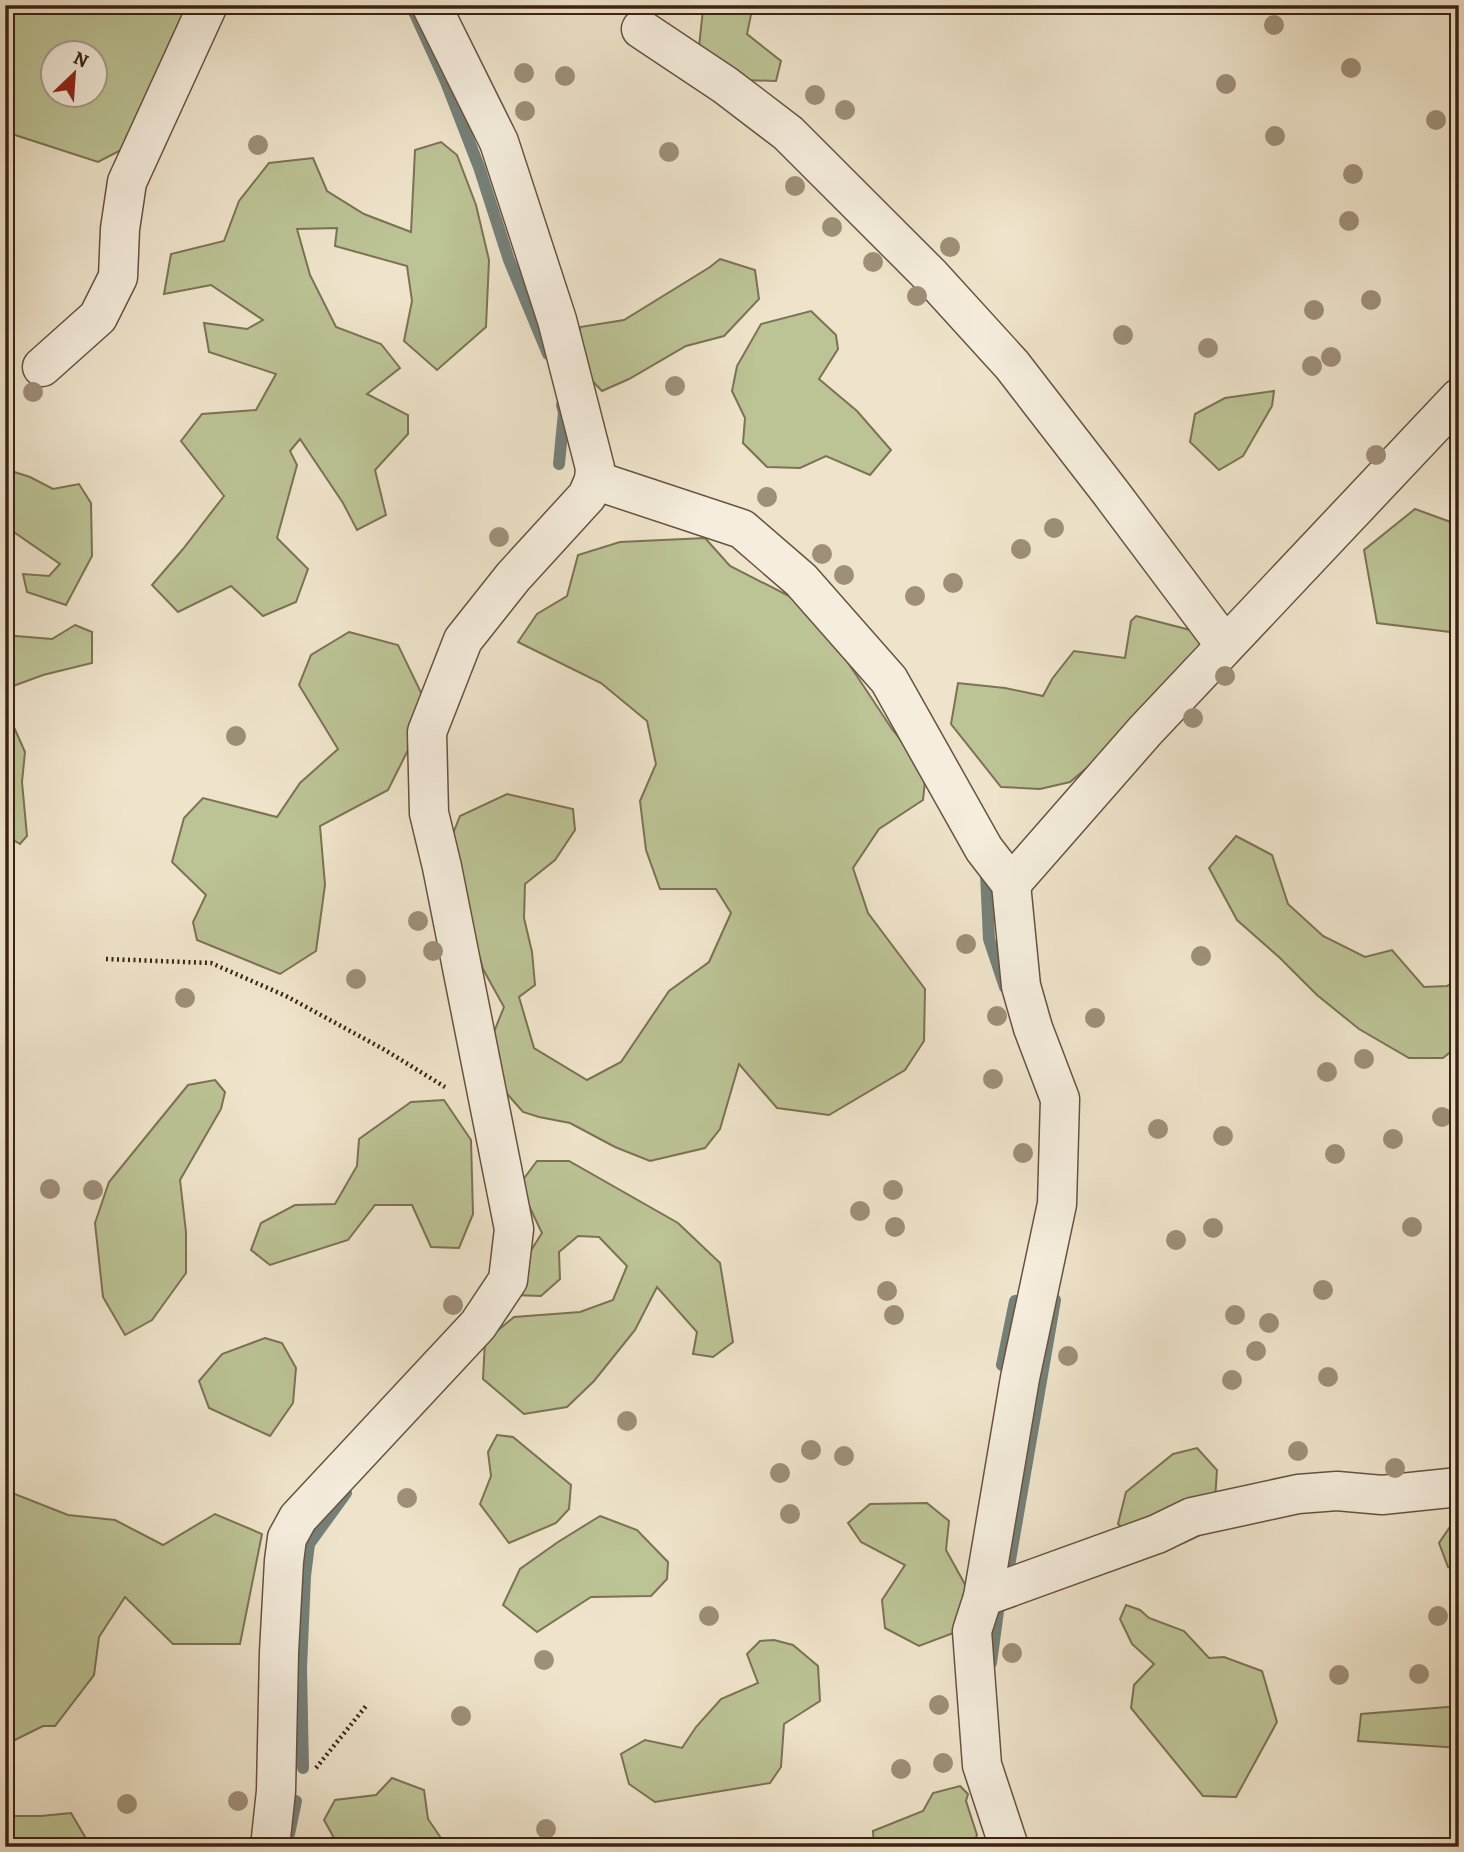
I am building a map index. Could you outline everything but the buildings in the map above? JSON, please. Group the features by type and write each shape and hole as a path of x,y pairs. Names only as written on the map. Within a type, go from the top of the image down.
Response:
{"street":[{"path":"42,368 98,317 118,277 120,229 127,182 208,5"},
{"path":"270,1847 286,1538 298,1518 478,1325 508,1280 514,1229 429,813 427,732 463,640 513,577 587,496 594,480 595,468 557,320 499,142 430,5"},
{"path":"641,29 726,85 788,134 931,276 1012,365 1225,646"},
{"path":"1011,884 1144,732 1459,398"},
{"path":"594,480 742,529 801,580 889,680 984,849 1011,884 1021,986 1060,1099 1057,1204 1020,1378 983,1598 972,1631 982,1765 1009,1847"},
{"path":"983,1598 1157,1535 1192,1517 1298,1494 1337,1491 1382,1495 1459,1487"}],"path":[{"path":"106,959 211,963 286,996 385,1050 453,1092 487,1094"},
{"path":"274,1807 299,1787 366,1706"}],"green space":[{"path":"5,5 224,5 127,147 98,162 12,134 5,128"},
{"path":"705,5 753,5 747,34 781,61 776,81 743,80 699,47"},
{"path":"441,142 457,155 476,205 489,260 486,327 437,370 404,341 412,301 407,266 335,246 337,228 297,229 310,275 336,327 381,344 400,368 367,394 408,415 408,434 375,470 386,515 357,530 343,503 300,439 290,451 297,465 277,538 308,569 296,602 263,616 231,586 178,612 152,585 224,496 181,441 202,414 256,410 276,374 209,352 204,323 247,329 263,320 211,285 164,294 171,254 224,241 239,201 269,163 313,158 327,191 364,214 411,232 415,150"},
{"path":"720,259 755,270 759,299 724,336 686,346 629,379 602,391 578,366 580,327 624,320"},
{"path":"811,311 836,335 838,349 819,379 857,411 891,450 870,475 826,456 800,468 767,467 743,443 745,418 732,391 737,366 761,324"},
{"path":"1274,391 1272,406 1243,456 1219,470 1190,442 1195,414 1225,398"},
{"path":"5,469 30,477 53,489 79,484 91,503 92,556 66,605 27,592 23,574 49,576 60,564 5,526"},
{"path":"1415,509 1459,525 1459,638 1450,632 1377,623 1364,550"},
{"path":"705,538 730,566 795,599 837,646 892,729 926,771 923,800 879,829 853,868 868,913 925,989 924,1041 905,1070 829,1115 777,1108 739,1064 720,1129 705,1148 650,1161 615,1147 570,1123 523,1112 481,1064 504,1007 483,969 448,846 460,816 507,794 573,809 575,830 555,860 525,884 524,918 532,952 535,985 519,997 534,1048 587,1080 621,1062 669,991 709,962 731,913 716,889 660,889 646,850 640,801 656,764 647,721 601,683 518,642 537,614 567,596 578,555 620,542"},
{"path":"1136,616 1194,631 1205,643 1108,750 1070,782 1040,789 1001,787 951,724 958,683 1005,688 1043,696 1052,679 1074,651 1125,658 1131,621"},
{"path":"75,625 92,632 92,663 43,675 5,689 5,637 52,639"},
{"path":"349,632 398,645 428,707 388,790 320,826 325,885 316,951 280,974 197,940 193,922 206,895 172,862 184,818 203,798 277,817 300,783 338,749 299,685 311,655"},
{"path":"5,707 25,752 22,782 27,836 20,844 5,835"},
{"path":"1236,836 1272,855 1288,904 1323,936 1365,957 1392,950 1424,987 1447,986 1459,978 1459,1045 1443,1058 1409,1058 1359,1029 1317,995 1237,920 1209,868"},
{"path":"215,1080 225,1092 221,1109 180,1180 186,1232 186,1273 152,1320 125,1335 103,1297 95,1223 109,1182 188,1085"},
{"path":"444,1100 471,1140 473,1214 459,1248 431,1247 412,1205 375,1205 348,1240 270,1265 251,1250 261,1223 295,1205 335,1204 357,1166 359,1139 411,1102"},
{"path":"537,1161 569,1161 678,1223 720,1263 733,1342 713,1357 693,1354 697,1332 657,1287 635,1330 594,1381 567,1407 524,1414 483,1379 485,1341 514,1317 580,1312 613,1300 627,1266 599,1237 578,1236 559,1252 560,1279 541,1296 514,1295 530,1252 542,1233 519,1185"},
{"path":"265,1338 282,1343 296,1368 293,1403 270,1436 209,1408 199,1381 222,1354"},
{"path":"497,1435 513,1437 571,1485 569,1509 556,1523 509,1543 480,1504 491,1476 488,1452"},
{"path":"1197,1448 1217,1470 1213,1529 1181,1544 1126,1531 1118,1524 1126,1492 1173,1454"},
{"path":"5,1489 68,1515 115,1520 163,1545 215,1514 262,1534 240,1644 173,1644 125,1597 99,1637 94,1675 55,1726 43,1726 15,1740 5,1721"},
{"path":"927,1503 949,1521 946,1550 967,1588 956,1632 919,1646 885,1628 882,1600 905,1565 861,1542 848,1523 870,1504"},
{"path":"1458,1515 1459,1572 1448,1567 1439,1543"},
{"path":"600,1516 637,1530 668,1562 667,1579 651,1596 591,1597 537,1632 503,1605 520,1569"},
{"path":"1126,1605 1140,1610 1149,1618 1184,1631 1209,1658 1224,1657 1262,1671 1277,1722 1236,1797 1203,1796 1131,1708 1134,1685 1154,1664 1132,1644 1120,1619"},
{"path":"774,1640 793,1645 818,1666 820,1701 784,1724 781,1767 770,1783 655,1802 629,1784 621,1754 645,1740 682,1748 696,1727 721,1699 758,1683 747,1654 760,1641"},
{"path":"1459,1706 1459,1748 1358,1741 1361,1714"},
{"path":"392,1778 424,1790 428,1819 447,1847 339,1847 324,1820 335,1800 376,1795"},
{"path":"960,1786 968,1794 966,1801 977,1835 972,1847 874,1847 873,1831 923,1811 933,1793"},
{"path":"71,1813 91,1847 5,1847 5,1816"}],"waterway":[{"path":"411,5 446,82 479,167 509,260 548,354"},
{"path":"559,464 564,412 562,405"},
{"path":"986,874 989,939 1005,987"},
{"path":"1009,1566 1055,1300"},
{"path":"1002,1365 1015,1301"},
{"path":"303,1768 301,1668 309,1544 346,1493"},
{"path":"991,1663 999,1604"},
{"path":"289,1834 296,1801"}]}
